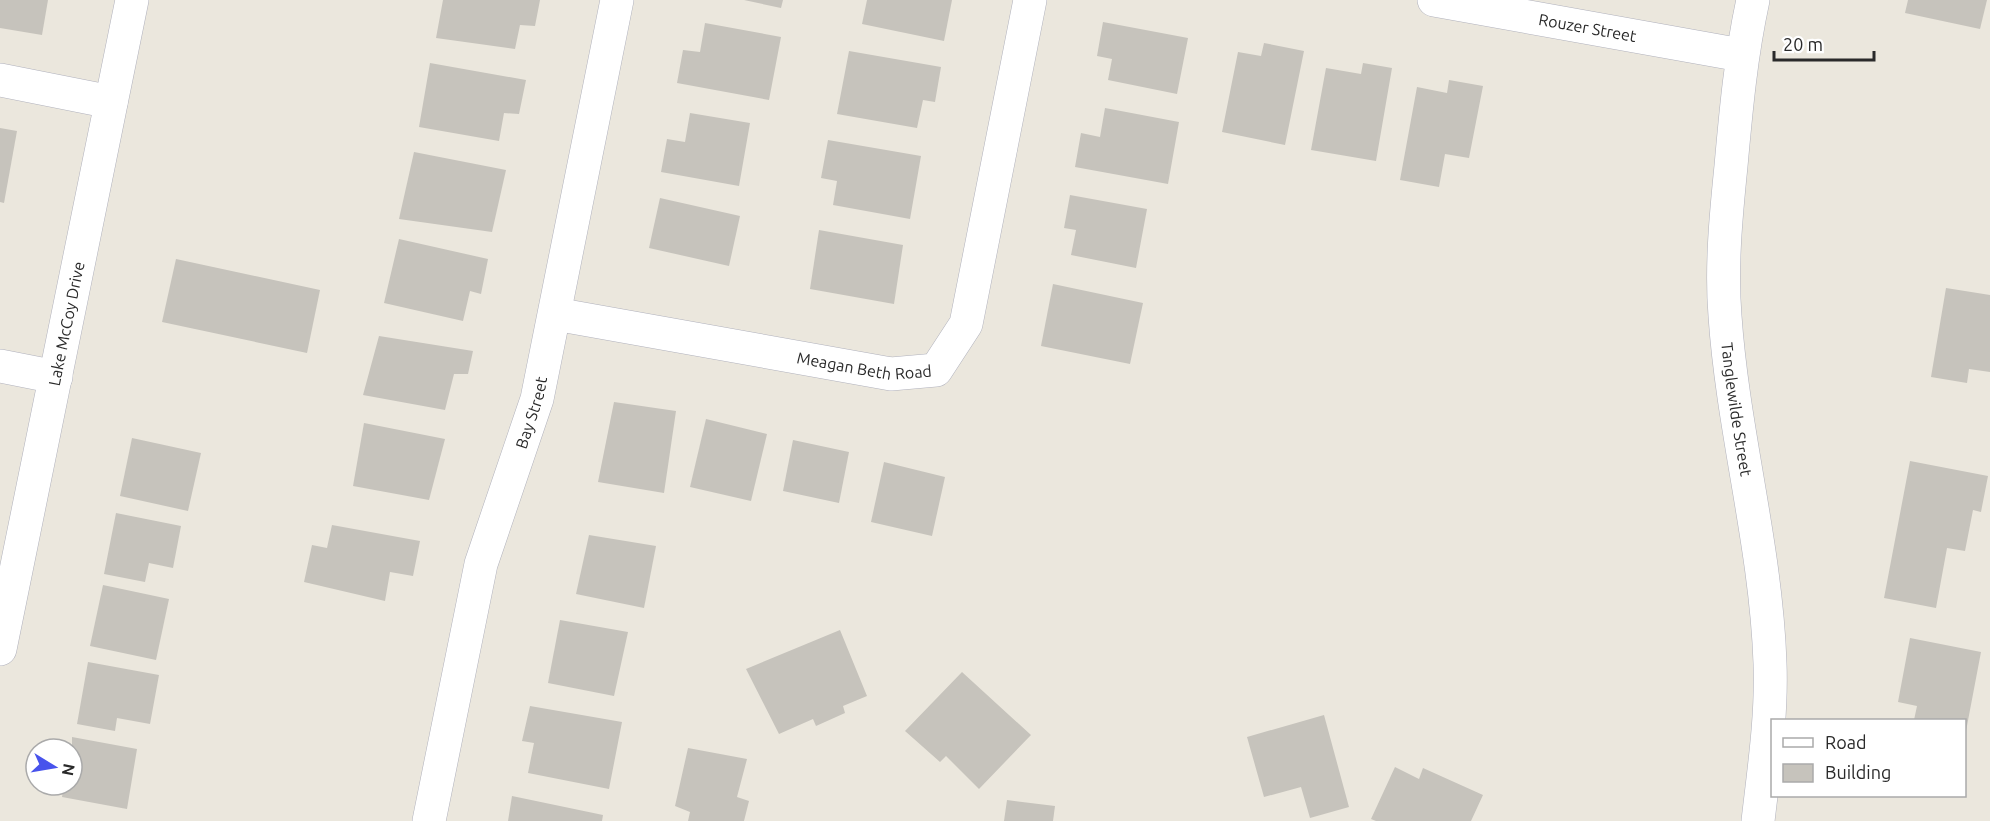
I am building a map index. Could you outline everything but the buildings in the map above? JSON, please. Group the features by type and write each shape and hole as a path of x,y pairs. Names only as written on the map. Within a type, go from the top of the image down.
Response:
{"street":[{"name":"Lake McCoy Drive","path":"0,649 132,0"},
{"name":"Bay Street","path":"429,821 481,564 537,399 617,0"},
{"name":"Meagan Beth Road","path":"555,314 891,374 936,370 966,324 1030,0"},
{"name":"Rouzer Street","path":"1434,0 1741,55"},
{"name":"Tanglewilde Street","path":"1753,0 1741,55 1726,218 1724,314 1735,404 1764,587 1770,664 1767,741 1758,821"},
{"path":"0,80 111,102"},
{"path":"0,366 56,377"}]}
